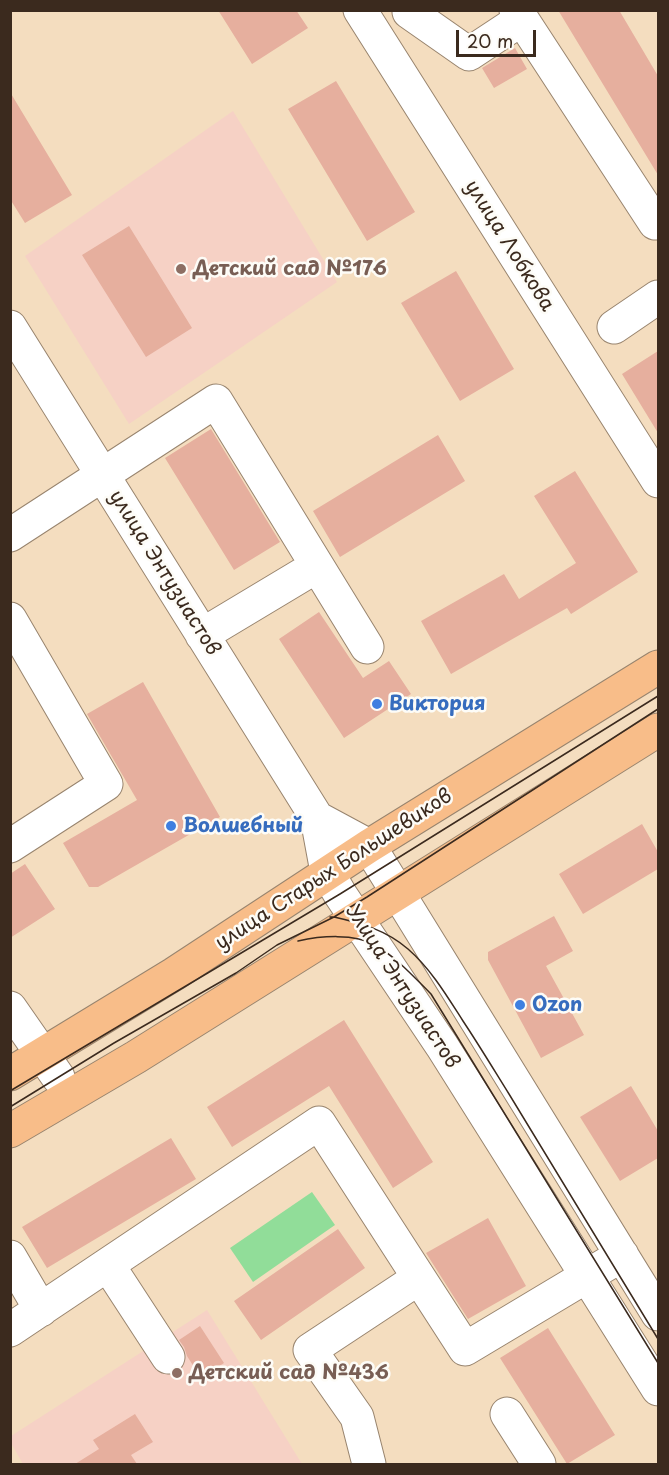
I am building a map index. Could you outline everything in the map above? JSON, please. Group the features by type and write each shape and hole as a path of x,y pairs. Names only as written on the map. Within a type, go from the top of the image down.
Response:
{"main road":[{"name":"улица Старых Большевиков","path":"10,1074 50,1066 174,974 327,873 658,667"},
{"path":"10,1131 136,1058 658,730"}],"street":[{"path":"367,22 410,11 469,54 519,15 658,224"},
{"name":"улица Лобкова","path":"367,22 658,482"},
{"path":"614,327 658,297"},
{"name":"улица Энтузиастов","path":"10,327 317,818"},
{"path":"10,535 216,400 367,647"},
{"path":"202,634 317,566"},
{"path":"10,619 106,784 10,846"},
{"path":"317,818 369,846 658,1314"},
{"name":"Улица Энтузиастов","path":"317,818 327,873 442,1046 658,1389"},
{"path":"10,1008 50,1066"},
{"path":"10,1330 319,1123 465,1349 622,1254"},
{"path":"10,1257 41,1310"},
{"path":"108,1265 168,1357"},
{"path":"369,1464 357,1416 310,1350 419,1278"},
{"path":"507,1414 539,1464"}],"shaded area":[{"name":"Детский сад №176","path":"233,111 337,282 129,424 25,256"},
{"name":"Детский сад №436","path":"207,1310 302,1464 23,1464 11,1443 11,1436"}],"green space":[{"path":"312,1192 335,1225 253,1282 230,1248"}],"building":[{"path":"218,10 296,10 308,28 252,64"},
{"path":"558,10 619,10 658,76 658,175"},
{"path":"515,48 527,69 494,88 482,68"},
{"path":"336,81 415,212 367,241 288,109"},
{"path":"10,92 72,195 25,223 10,199"},
{"path":"129,226 192,328 146,357 82,255"},
{"path":"456,271 514,369 460,401 401,303"},
{"path":"658,351 658,433 622,374"},
{"path":"211,429 280,542 234,570 165,458"},
{"path":"438,435 465,481 340,557 313,511"},
{"path":"575,471 638,572 571,614 567,608 451,674 421,621 504,574 519,599 576,563 534,496"},
{"path":"319,612 363,678 389,661 411,694 344,738 279,639"},
{"path":"143,682 220,817 98,887 89,887 63,843 137,800 87,714"},
{"path":"642,824 658,852 658,869 583,914 559,874"},
{"path":"25,864 55,909 10,938 10,874"},
{"path":"554,916 573,951 546,966 584,1035 541,1058 488,960 488,952"},
{"path":"344,1020 433,1162 393,1188 329,1086 232,1147 207,1107"},
{"path":"631,1086 658,1131 658,1158 620,1181 580,1117"},
{"path":"171,1138 196,1179 47,1268 22,1227"},
{"path":"488,1218 526,1286 468,1319 426,1253"},
{"path":"338,1229 365,1268 261,1340 234,1301"},
{"path":"200,1326 224,1363 201,1378 179,1340"},
{"path":"548,1328 615,1435 567,1464 500,1358"},
{"path":"135,1414 153,1442 131,1455 137,1464 75,1464 99,1449 93,1440"}],"tram line":[{"path":"10,1091 340,894 658,696"},
{"path":"10,1107 114,1043 236,973 277,945 334,917 367,897 658,709"},
{"path":"330,917 363,925 400,942 431,974 486,1057 658,1339"},
{"path":"298,941 337,937 367,941 390,955 431,994 658,1363"}],"place":[{"name":"Детский сад №176","path":"181,269"},
{"name":"Виктория","path":"377,704"},
{"name":"Волшебный","path":"171,826"},
{"name":"Ozon","path":"520,1005"},
{"name":"Детский сад №436","path":"177,1373"}]}
